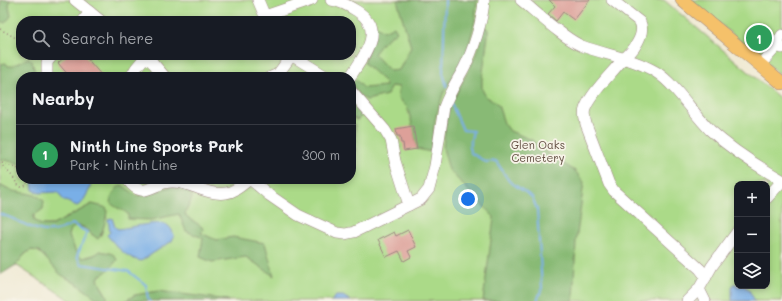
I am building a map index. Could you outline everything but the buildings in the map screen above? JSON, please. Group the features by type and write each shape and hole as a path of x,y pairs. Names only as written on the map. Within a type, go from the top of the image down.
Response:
{"main road":[{"path":"682,0 782,83"}],"lane":[{"path":"75,0 95,16"},
{"path":"258,0 265,16"},
{"path":"273,16 312,0"},
{"path":"331,0 349,6 368,20 371,31 371,41 367,52 353,72"},
{"path":"256,184 269,195 298,214 336,233 345,234 354,232 421,199 429,189 435,166 444,107 474,44 484,0"},
{"path":"521,0 568,38 581,45 624,58 657,72 666,80 710,130 748,161 782,181 770,195"},
{"path":"612,0 640,22 642,33 630,55 624,58 585,108 584,116 586,124 608,184 700,269 706,277"},
{"path":"87,16 90,12"},
{"path":"760,65 781,43"},
{"path":"46,72 47,62 49,60"},
{"path":"134,72 142,60"},
{"path":"149,60 160,72"},
{"path":"279,72 288,60"},
{"path":"298,60 318,72"},
{"path":"356,97 385,130 391,140 395,162 409,205"},
{"path":"131,184 139,190 146,190 159,184"},
{"path":"186,184 218,194 228,193 244,184"},
{"path":"687,301 699,289 712,266 734,236"},
{"path":"699,289 705,301"}],"path":[{"path":"0,29 16,38"},
{"path":"0,163 16,168"},
{"path":"0,163 16,182"},
{"path":"17,184 21,187 27,184"}],"green space":[{"name":"Glen Oaks Cemetery","path":"0,0 664,0 782,100 782,301 351,301 336,296 331,301 229,301 135,295 125,301 71,301 16,265 27,252 36,250 65,277 107,296 98,279 100,275 103,274 117,260 98,254 82,258 76,252 68,234 72,227 76,225 87,229 92,235 101,235 107,217 92,204 53,225 41,225 34,220 34,195 10,191 0,185"},
{"path":"1,0 10,0 9,7 11,16 5,23 0,21"},
{"path":"397,0 477,0 475,21 467,53 443,94 435,120 431,152 417,149 407,107 398,98 399,87 391,86 387,95 367,100 361,97 356,92 356,80 364,88 386,86 385,82 364,63 375,25 384,31 394,26 397,31 383,42 374,54 390,71 399,70 411,47"},
{"path":"691,0 782,0 782,76"},
{"path":"485,26 488,30 488,35 482,89 486,97 498,105 504,123 510,131 532,140 547,153 575,171 584,182 576,242 573,301 483,301 494,217 449,170 443,148 447,112 474,59"},
{"path":"24,60 31,60 35,72 16,72 16,163 0,159 0,64 6,63 10,66"},
{"path":"356,102 361,111 361,117 357,120"},
{"path":"0,185 11,190 34,195 44,201 43,209 33,216 34,220 41,225 53,225 92,204 107,209 102,233 98,239 83,227 79,226 76,226 68,234 76,252 82,258 89,257 100,251 110,253 116,257 117,260 113,265 100,275 98,279 107,296 107,300 96,298 60,274 39,251 31,250 25,254 16,265 0,275"},
{"path":"122,185 137,196 146,195 172,186 190,191 192,197 185,215 202,227 203,230 201,233 216,240 233,237 265,243 274,276 246,257 212,262 200,257 203,238 186,231 179,214 151,220 128,219 128,214 110,202 114,192"},
{"path":"158,291 229,301 125,301 135,295"}],"water":[{"path":"32,184 90,184 91,187 82,203 77,206 63,200 58,192 39,193 33,190"},
{"path":"112,218 115,227 118,229 149,224 165,224 171,229 174,236 172,241 141,261 136,260 122,251 107,235 110,232 108,219"},
{"path":"734,284 734,289 748,289 755,301 732,301 732,287"},
{"path":"336,296 343,296 351,301 331,301"}],"waterway":[{"path":"445,0 443,73 447,87"},
{"path":"451,103 463,130 473,131 469,148 471,153 486,162 496,161 509,181 532,197 537,209 542,288 537,301"},
{"path":"0,214 43,231 61,229 72,224 87,232 77,256 81,264 128,271 146,285 148,299 150,301"}],"place":[{"name":"Ninth Line Sports Park","path":"759,38"}]}
